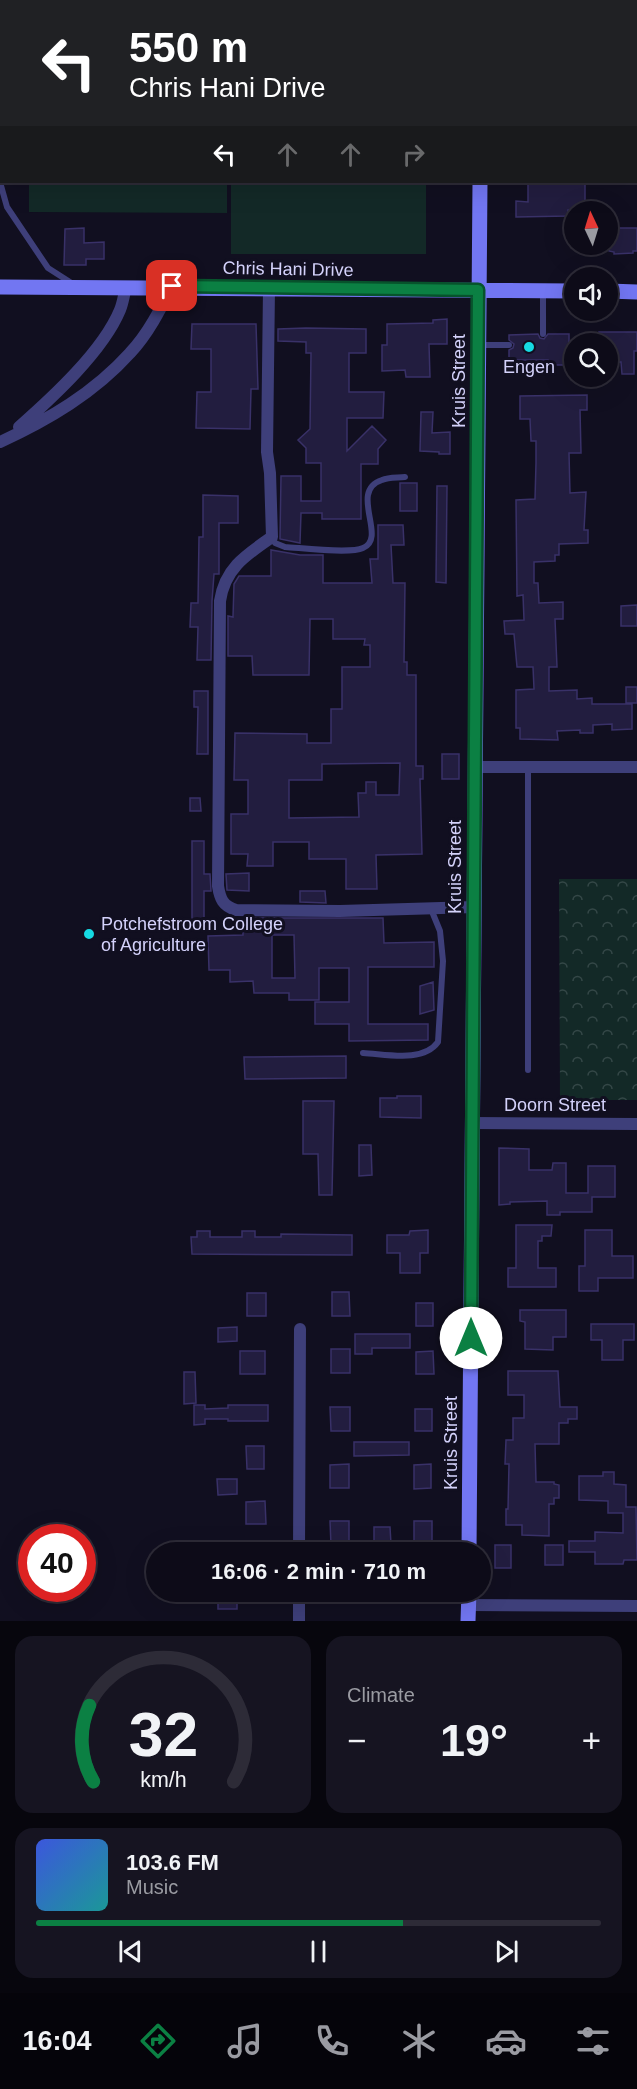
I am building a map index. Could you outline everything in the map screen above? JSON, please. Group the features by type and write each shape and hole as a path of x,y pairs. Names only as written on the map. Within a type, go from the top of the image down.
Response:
{"street":[{"name":"Kruis Street","path":"469,1542 480,183"},
{"name":"Chris Hani Drive","path":"0,287 172,286 564,291"},
{"path":"2,441 75,402 95,387 131,352 147,331 172,286"},
{"path":"2,441 47,402 97,346 122,308 126,287"},
{"path":"269,288 267,452 272,537 232,569 223,584 220,601 219,897 226,907 236,910 475,907"},
{"path":"618,291 637,292"},
{"path":"475,768 637,767"},
{"name":"Doorn Street","path":"473,1123 637,1124"},
{"path":"299,1542 300,1329"},
{"path":"491,1599 637,1606"},
{"path":"299,1602 299,1621"},
{"path":"468,1621 469,1602"}],"lane":[{"path":"0,183 7,207 48,268 78,287"},
{"path":"543,291 543,334"},
{"path":"478,345 509,345"},
{"path":"272,537 275,543 285,547 362,549 368,546 372,536 367,504 372,488 384,479 405,477"},
{"path":"528,768 528,1070"},
{"path":"363,1053 411,1055 431,1050 438,1042 443,961 440,931 431,909"}],"green space":[{"path":"29,183 227,183 227,213 29,212"},
{"path":"231,183 426,183 426,254 231,254"},
{"path":"559,879 637,879 637,1100 560,1100"}],"building":[{"path":"528,183 585,183 585,201 564,201 564,216 516,217 516,201 528,202"},
{"path":"84,228 84,243 104,242 104,259 86,259 86,265 64,265 65,229"},
{"path":"618,228 637,228 637,251 618,254"},
{"path":"447,319 447,344 429,344 430,377 406,377 405,370 382,371 382,345 387,345 387,324 433,323 433,320"},
{"path":"192,324 256,324 258,389 251,389 250,429 196,428 197,392 211,392 211,349 191,349"},
{"path":"278,329 366,329 366,353 349,353 349,392 384,392 383,418 347,418 347,451 372,426 386,440 378,449 378,464 361,464 361,519 322,519 322,513 301,513 300,543 280,539 281,476 301,476 301,501 321,501 321,463 306,463 306,448 298,440 310,429 311,353 306,353 306,342 278,341"},
{"path":"637,332 634,374 622,374 621,362 618,362 618,333 599,333"},
{"path":"538,334 544,339 548,334 564,334 564,365 548,365 548,360 509,360 509,350 514,344 509,340 509,335"},
{"path":"587,395 587,410 580,410 581,453 569,453 570,493 586,492 584,530 588,530 588,543 559,544 559,555 555,555 555,561 534,562 534,583 538,583 539,603 563,602 563,619 555,619 557,667 549,667 549,691 577,690 577,699 592,698 592,704 632,704 632,729 612,730 612,724 593,725 593,733 580,733 580,730 557,731 558,740 520,739 520,728 516,728 516,690 534,689 533,667 517,667 514,634 505,634 504,621 524,620 523,595 517,596 516,500 535,499 536,441 531,441 530,419 520,419 520,396"},
{"path":"421,412 433,412 432,433 450,432 450,454 420,451"},
{"path":"400,483 417,483 417,511 400,511"},
{"path":"437,486 447,486 446,583 436,582"},
{"path":"203,495 238,496 238,523 219,523 219,574 214,574 211,660 197,660 198,627 190,627 191,603 198,603 199,537 203,537"},
{"path":"378,525 403,525 404,545 391,545 393,583 405,583 404,662 407,662 407,675 416,675 416,766 423,766 423,779 420,779 422,854 376,855 377,889 346,889 346,859 309,859 309,842 273,842 273,866 247,866 248,854 231,854 231,814 248,814 248,780 234,780 235,733 307,734 307,743 331,743 331,709 342,709 342,667 370,667 370,645 364,645 365,639 333,639 333,619 310,619 309,675 253,675 252,656 228,656 228,616 233,617 234,584 239,576 271,576 271,550 300,555 323,555 323,583 372,583 370,559 378,559","holes":["400,763 399,795 376,795 376,782 366,782 366,793 358,793 359,817 289,818 289,780 322,780 322,764"]},
{"path":"637,605 637,626 621,626 621,606"},
{"path":"626,687 637,687 637,703 626,703"},
{"path":"194,691 208,691 208,754 197,754 198,707 194,707"},
{"path":"442,754 459,754 459,779 442,779"},
{"path":"190,798 200,798 201,811 190,811"},
{"path":"192,841 204,841 204,874 210,874 211,891 204,891 204,927 192,927"},
{"path":"249,873 249,891 227,890 226,874"},
{"path":"300,891 325,891 326,903 300,902"},
{"path":"246,918 383,918 384,943 434,942 434,967 368,967 368,1024 428,1024 428,1040 349,1041 349,1024 315,1024 315,1002 349,1002 349,968 319,968 319,1000 289,1000 289,993 254,993 253,981 230,982 230,970 209,970 208,936 243,935 243,930 246,930","holes":["272,935 294,935 295,978 272,978"]},
{"path":"433,982 434,1010 420,1014 420,986"},
{"path":"346,1056 346,1078 245,1079 244,1057"},
{"path":"397,1096 421,1096 421,1118 380,1117 380,1098 397,1098"},
{"path":"303,1101 334,1101 332,1195 319,1195 318,1154 303,1154"},
{"path":"359,1145 371,1145 372,1175 359,1176"},
{"path":"499,1148 529,1149 529,1170 552,1170 553,1163 566,1163 566,1193 588,1193 588,1166 615,1166 615,1197 592,1197 592,1212 560,1212 560,1215 547,1215 547,1201 510,1202 510,1204 499,1205"},
{"path":"516,1225 552,1225 551,1236 542,1236 542,1241 538,1241 538,1268 556,1268 556,1287 508,1287 508,1268 516,1268"},
{"path":"428,1230 428,1253 420,1253 420,1273 400,1273 400,1253 387,1253 387,1235 409,1235 410,1231"},
{"path":"585,1230 612,1230 612,1256 633,1256 633,1278 598,1278 598,1291 579,1291 579,1266 585,1266"},
{"path":"197,1231 210,1231 210,1237 242,1237 242,1231 255,1231 255,1237 281,1237 281,1234 352,1235 352,1255 192,1254 191,1237 197,1237"},
{"path":"332,1292 349,1292 350,1316 332,1316"},
{"path":"247,1293 266,1293 266,1316 247,1316"},
{"path":"416,1303 433,1303 433,1326 416,1326"},
{"path":"520,1310 566,1310 566,1337 553,1337 553,1350 525,1349 525,1322 520,1321"},
{"path":"591,1324 634,1324 634,1340 623,1340 623,1360 602,1360 602,1340 591,1340"},
{"path":"237,1327 237,1341 218,1342 218,1328"},
{"path":"355,1334 410,1334 410,1348 372,1348 372,1354 355,1354"},
{"path":"331,1349 350,1349 350,1373 331,1373"},
{"path":"240,1351 265,1351 265,1374 240,1374"},
{"path":"433,1351 434,1374 416,1374 416,1352"},
{"path":"508,1371 558,1371 560,1407 577,1407 577,1419 568,1419 568,1423 559,1423 559,1444 535,1444 536,1482 554,1482 559,1485 559,1498 554,1498 554,1504 549,1504 549,1536 522,1535 522,1525 506,1525 509,1464 505,1464 506,1440 513,1440 513,1418 524,1418 524,1395 508,1395"},
{"path":"184,1372 195,1372 196,1403 184,1404"},
{"path":"194,1405 205,1405 205,1409 228,1408 228,1405 268,1405 268,1421 205,1419 205,1424 194,1425"},
{"path":"330,1407 350,1407 350,1431 331,1431"},
{"path":"415,1409 432,1409 432,1431 415,1431"},
{"path":"354,1442 409,1442 409,1455 354,1456"},
{"path":"246,1446 264,1446 264,1469 247,1469"},
{"path":"349,1464 349,1488 330,1488 330,1465"},
{"path":"431,1464 431,1488 414,1489 414,1465"},
{"path":"603,1472 614,1472 614,1484 626,1485 626,1507 636,1507 637,1560 624,1560 623,1564 595,1564 595,1552 569,1552 569,1541 595,1541 595,1532 623,1533 623,1513 608,1513 608,1501 579,1500 579,1476 603,1476"},
{"path":"217,1479 237,1479 237,1494 218,1495"},
{"path":"265,1501 266,1524 246,1524 246,1502"},
{"path":"330,1521 349,1521 349,1542 331,1542"},
{"path":"414,1521 432,1521 432,1542 414,1542"},
{"path":"374,1527 390,1527 391,1542 374,1542"},
{"path":"495,1545 511,1545 511,1568 495,1568"},
{"path":"545,1545 563,1545 563,1565 545,1565"},
{"path":"218,1602 237,1602 237,1609 218,1609"}],"place":[{"name":"Engen","path":"529,347"},
{"name":"Potchefstroom College of Agriculture","path":"89,934"}],"route":[{"path":"172,286 478,290 471,1338"}]}
